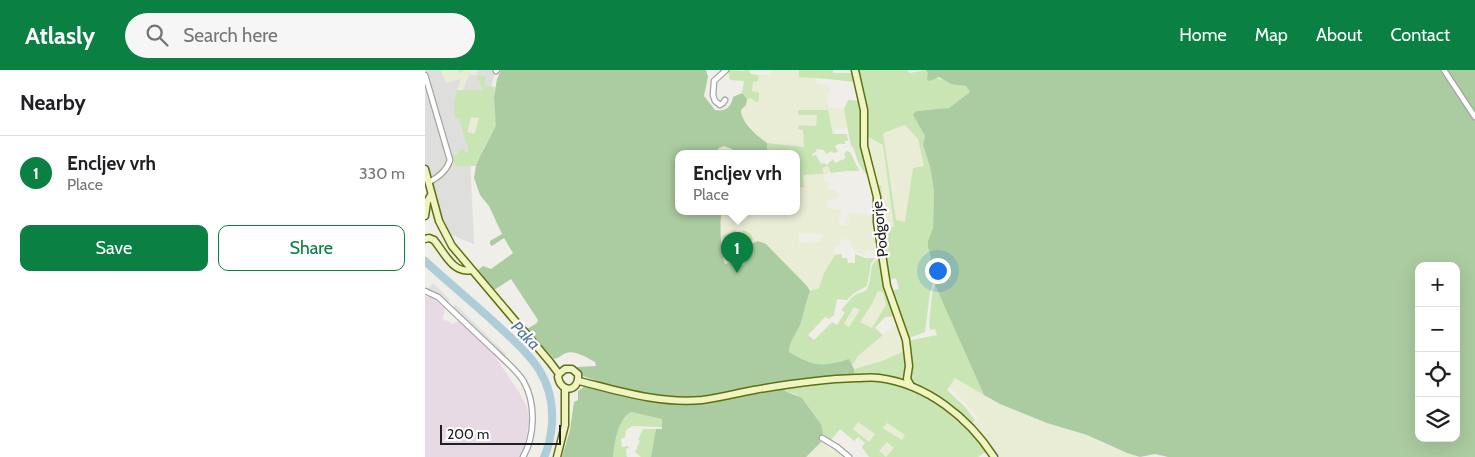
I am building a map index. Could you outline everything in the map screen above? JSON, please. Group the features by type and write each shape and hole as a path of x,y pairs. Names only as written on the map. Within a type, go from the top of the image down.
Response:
{"main road":[{"name":"Podgorje","path":"855,70 864,110 864,146 877,197 877,222 887,286 907,340 909,366 907,379 911,386"},
{"path":"425,169 439,221 451,246 559,374 559,382 565,388 570,389 579,381 578,374 572,369 565,369 559,374"},
{"path":"425,216 427,202 431,195"},
{"path":"425,239 434,240 455,267 466,271 471,270"},
{"path":"579,381 640,396 678,400 702,400 784,385 832,379 879,378 911,386 943,403 959,414 985,443 994,457"},
{"path":"557,457 565,425 565,388"}],"street":[{"path":"725,70 714,81 713,88 715,101 720,105 725,100"},
{"path":"1444,70 1475,117"},
{"path":"425,75 450,160 447,168 429,182"},
{"path":"425,291 438,297 503,358 523,381 533,420 530,441 523,457"},
{"path":"822,438 849,457"}],"shaded area":[{"path":"425,70 496,70 470,158 474,244 446,233 425,162"},
{"path":"433,283 450,300 447,302 436,292 428,289"},
{"path":"425,296 432,298 444,308 445,312 442,318 445,321 447,320 452,324 459,321 490,349 519,392 527,407 529,420 523,457 425,457"},
{"path":"455,304 506,354 504,357 453,307"}],"green space":[{"path":"441,70 457,70 459,73 466,70 478,70 477,75 469,75 463,90 457,90 461,79 446,83"},
{"path":"501,70 706,70 708,77 704,96 715,110 727,108 731,104 733,97 742,93 747,99 746,105 741,110 743,119 767,143 767,150 733,150 724,146 717,150 675,150 675,215 722,215 722,254 725,264 729,263 733,251 738,265 743,265 747,259 751,244 758,241 766,244 810,291 801,323 789,348 789,352 811,363 818,364 832,364 849,359 854,369 854,375 816,377 698,397 683,397 639,393 583,376 577,370 577,367 596,366 595,362 577,353 566,353 554,359 527,329 537,323 538,320 511,279 494,290 477,271 483,266 491,269 513,253 504,238 492,246 490,244 490,241 502,234 489,206 480,195 474,178 481,154 496,126 494,97 497,79"},
{"path":"728,70 749,70 751,74 759,75 758,81 753,82 752,91 759,93 759,101 756,102 751,98 747,99 742,93 744,81 730,80"},
{"path":"771,70 799,70 799,77 816,78 817,84 829,85 830,93 826,94 829,107 844,109 848,128 835,129 835,134 833,134 828,110 798,110 799,115 817,115 816,126 799,125 803,130 805,147 767,143 756,135 741,117 740,113 746,105 747,99 753,98 753,81 758,81 759,75 770,75"},
{"path":"799,70 833,70 833,73 853,73 854,82 799,77"},
{"path":"856,70 907,70 910,73 926,70 928,76 966,86 970,92 949,108 916,111 913,115 925,136 923,145 930,167 934,191 933,228 928,241 931,258 929,262 934,280 930,293 925,332 909,338 890,291 899,289 896,278 887,280 883,257 876,186 881,185 885,227 894,227 883,145 865,135","holes":["905,125 918,139 924,166 913,168 905,222 896,220 883,133"]},
{"path":"926,70 1441,70 1475,120 1475,457 1168,457 1155,454 1140,457 1087,435 1047,423 1000,404 984,395 935,285 936,282 931,270 928,241 933,228 934,191 930,167 923,145 925,136 913,115 916,111 949,108 970,92 966,86 951,84 939,77 929,81 927,79 928,73"},
{"path":"1446,70 1475,70 1475,114"},
{"path":"477,76 485,76 485,86 495,87 494,97 497,126 484,147 476,166 456,166 451,156 458,154 458,151 464,149 465,152 469,151 459,119 455,118 454,103 457,90 483,90","holes":["471,117 479,118 475,134 467,132"]},
{"path":"848,100 860,101 869,176 861,167 851,146 844,109"},
{"path":"798,110 828,110 833,134 847,134 848,141 845,141 845,144 835,146 838,152 833,153 832,151 826,154 824,150 817,149 812,154 813,156 816,155 821,164 827,165 833,159 835,163 846,158 844,154 847,151 850,152 859,170 831,173 828,166 822,168 824,173 822,174 803,175 804,187 800,187 800,150 767,150 767,143 804,147 803,130 798,129 799,125 816,126 817,115 798,115"},
{"path":"471,116 479,118 475,134 467,132"},
{"path":"905,125 918,139 924,167 909,192 906,222 896,220 883,133"},
{"path":"865,135 883,145 894,227 885,228 881,185 876,186"},
{"path":"724,146 733,150 717,150"},
{"path":"829,166 831,173 825,174 824,180 829,183 827,190 837,190 838,198 827,201 828,208 841,210 839,225 846,225 847,221 849,221 849,213 874,215 879,255 871,256 871,251 865,251 864,255 860,254 853,250 850,239 839,240 840,245 834,247 835,255 824,273 819,288 810,291 766,244 751,244 747,259 743,265 738,265 733,251 729,263 725,264 722,258 723,246 732,241 730,232 722,236 721,215 800,215 800,187 804,187 803,175 822,174 822,168","holes":["821,233 820,242 799,243 799,234"]},
{"path":"735,230 737,233 732,241 723,246 722,236"},
{"path":"743,230 751,234 753,240 746,239 740,248 739,246"},
{"path":"842,254 842,258 847,258 848,263 855,263 855,254 865,258 875,258 871,263 867,286 847,300 837,299 834,315 829,319 825,317 808,335 814,340 832,322 837,325 845,312 841,310 855,295 867,289 873,264 880,258 887,297 894,316 885,317 875,328 883,335 858,356 852,366 849,360 824,365 811,363 789,352 789,348 801,323 810,291 819,288 824,273 835,255","holes":["878,291 883,292 886,305 872,328 860,322","854,307 860,310 849,327 844,324"]},
{"path":"935,285 984,395 955,378 947,390 964,406 975,420 972,423 944,400 911,381 910,343 912,340 937,335 935,329 930,330 929,326 932,294"},
{"path":"878,291 883,292 886,305 872,328 859,322 872,304"},
{"path":"855,307 860,310 849,328 844,324"},
{"path":"898,323 907,350 882,361 854,369 852,367 858,356"},
{"path":"907,350 906,371 899,380 877,374 854,375 854,369 882,361"},
{"path":"955,377 1000,404 1047,423 1087,435 1120,451 1140,457 998,457 985,437 972,423 978,417 949,386"},
{"path":"831,382 880,382 916,391 926,398 939,403 958,417 987,451 978,457 886,457 869,457 862,447 865,443 858,437 854,441 840,429 830,441 821,436 821,424 804,400 784,389","holes":["858,422 875,434 869,442 853,429","887,423 905,435 902,440 883,428","887,442 894,448 886,457 879,451"]},
{"path":"584,387 660,402 732,398 784,389 802,398 821,424 823,432 819,440 821,442 806,457 651,457 656,429 662,429 662,419 631,412 620,426 613,457 562,457 570,430 574,402 578,400 578,391"},
{"path":"908,400 912,402 905,423 901,421"},
{"path":"631,412 663,419 662,427 632,426 626,430 625,437 621,439 622,447 628,446 629,448 626,449 627,457 613,457 620,426"},
{"path":"858,421 876,433 869,442 853,429"},
{"path":"887,423 905,435 902,440 883,428"},
{"path":"643,429 656,429 651,457 641,457 635,452"},
{"path":"821,442 828,446 827,448 833,453 837,448 848,457 806,457"},
{"path":"887,442 894,448 886,457 879,451"}],"waterway":[{"name":"Paka","path":"425,261 506,333 537,366 549,391 552,407 551,432 544,457"}],"place":[{"name":"Encljev vrh","path":"737,273"}]}
